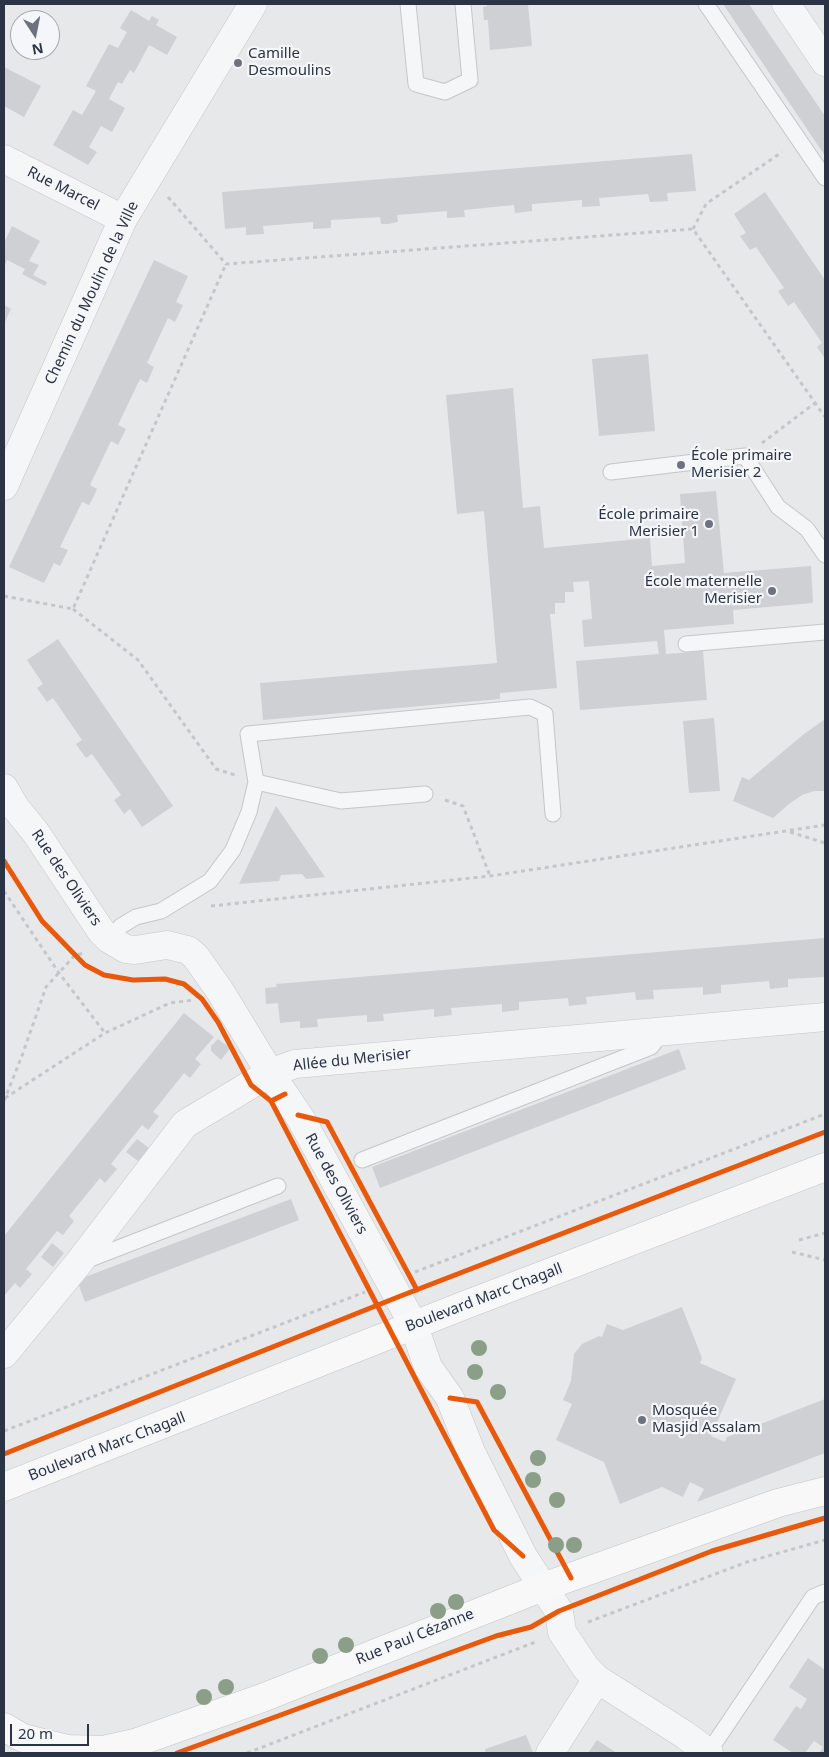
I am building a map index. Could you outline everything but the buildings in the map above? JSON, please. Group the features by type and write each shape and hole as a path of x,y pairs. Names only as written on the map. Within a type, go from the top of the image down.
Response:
{"main road":[{"name":"Boulevard Marc Chagall","path":"4,1487 825,1167"},
{"name":"Rue Paul Cézanne","path":"4,1728 24,1738 67,1751 103,1750 135,1743 262,1698 543,1587 778,1503 825,1491"}],"street":[{"name":"Chemin du Moulin de la Ville","path":"4,486 123,219 253,4"},
{"path":"786,4 825,62"},
{"name":"Rue Marcel","path":"4,159 123,219"},
{"name":"Rue des Oliviers","path":"4,788 15,807 36,833 101,931 126,949 135,950 167,945 178,947 192,954 220,991 301,1120 387,1301 414,1326 428,1368 450,1398 471,1452 522,1556 559,1611 562,1632"},
{"name":"Allée du Merisier","path":"4,1354 77,1265 185,1124 270,1072 295,1064 825,1017"},
{"path":"562,1632 586,1668 597,1680 685,1735 708,1753"},
{"path":"550,1753 597,1680"}],"lane":[{"path":"408,4 416,84 444,92 470,80 463,4"},
{"path":"706,4 825,178"},
{"path":"611,472 745,456 778,508 807,529 825,555"},
{"path":"686,644 825,632"},
{"path":"109,938 121,926 136,917 161,911 210,881 233,850 249,812 256,782 248,734 530,707 545,714 553,814"},
{"path":"256,782 341,801 425,794"},
{"path":"362,1160 651,1047 664,1030"},
{"path":"77,1265 278,1186"},
{"path":"708,1753 813,1597 825,1592"}],"path":[{"path":"693,228 706,204 800,140"},
{"path":"149,176 226,264"},
{"path":"226,264 693,228"},
{"path":"693,228 825,417"},
{"path":"73,609 226,264"},
{"path":"745,456 815,403"},
{"path":"4,596 73,609 138,660 216,769 256,782"},
{"path":"425,794 462,806 490,876"},
{"path":"209,906 490,876 825,825"},
{"path":"787,831 825,843"},
{"path":"4,892 58,973 105,1033"},
{"path":"69,948 80,960"},
{"path":"5,1099 24,1054 46,987 75,955"},
{"path":"196,994 202,999"},
{"path":"5,1099 105,1033 170,1003 202,999"},
{"path":"799,1240 825,1233"},
{"path":"792,1252 825,1260"},
{"path":"364,1282 387,1301"},
{"path":"247,1753 747,1562 825,1540"}],"cycle path":[{"path":"4,861 42,921 85,965 104,975 133,980 165,979 184,984 202,999 218,1022 251,1085 271,1101"},
{"path":"285,1094 271,1101 494,1530 523,1556"},
{"path":"298,1115 327,1122 417,1290"},
{"path":"4,1454 398,1297 825,1132"},
{"path":"450,1398 477,1402 571,1578"},
{"path":"177,1753 496,1636 531,1627 559,1611 712,1551 825,1518"}],"place":[{"name":"Camille Desmoulins","path":"238,63"},
{"name":"École primaire Merisier 2","path":"681,465"},
{"name":"École primaire Merisier 1","path":"709,524"},
{"name":"École maternelle Merisier","path":"772,591"},
{"name":"Mosquée Masjid Assalam","path":"642,1420"}]}
